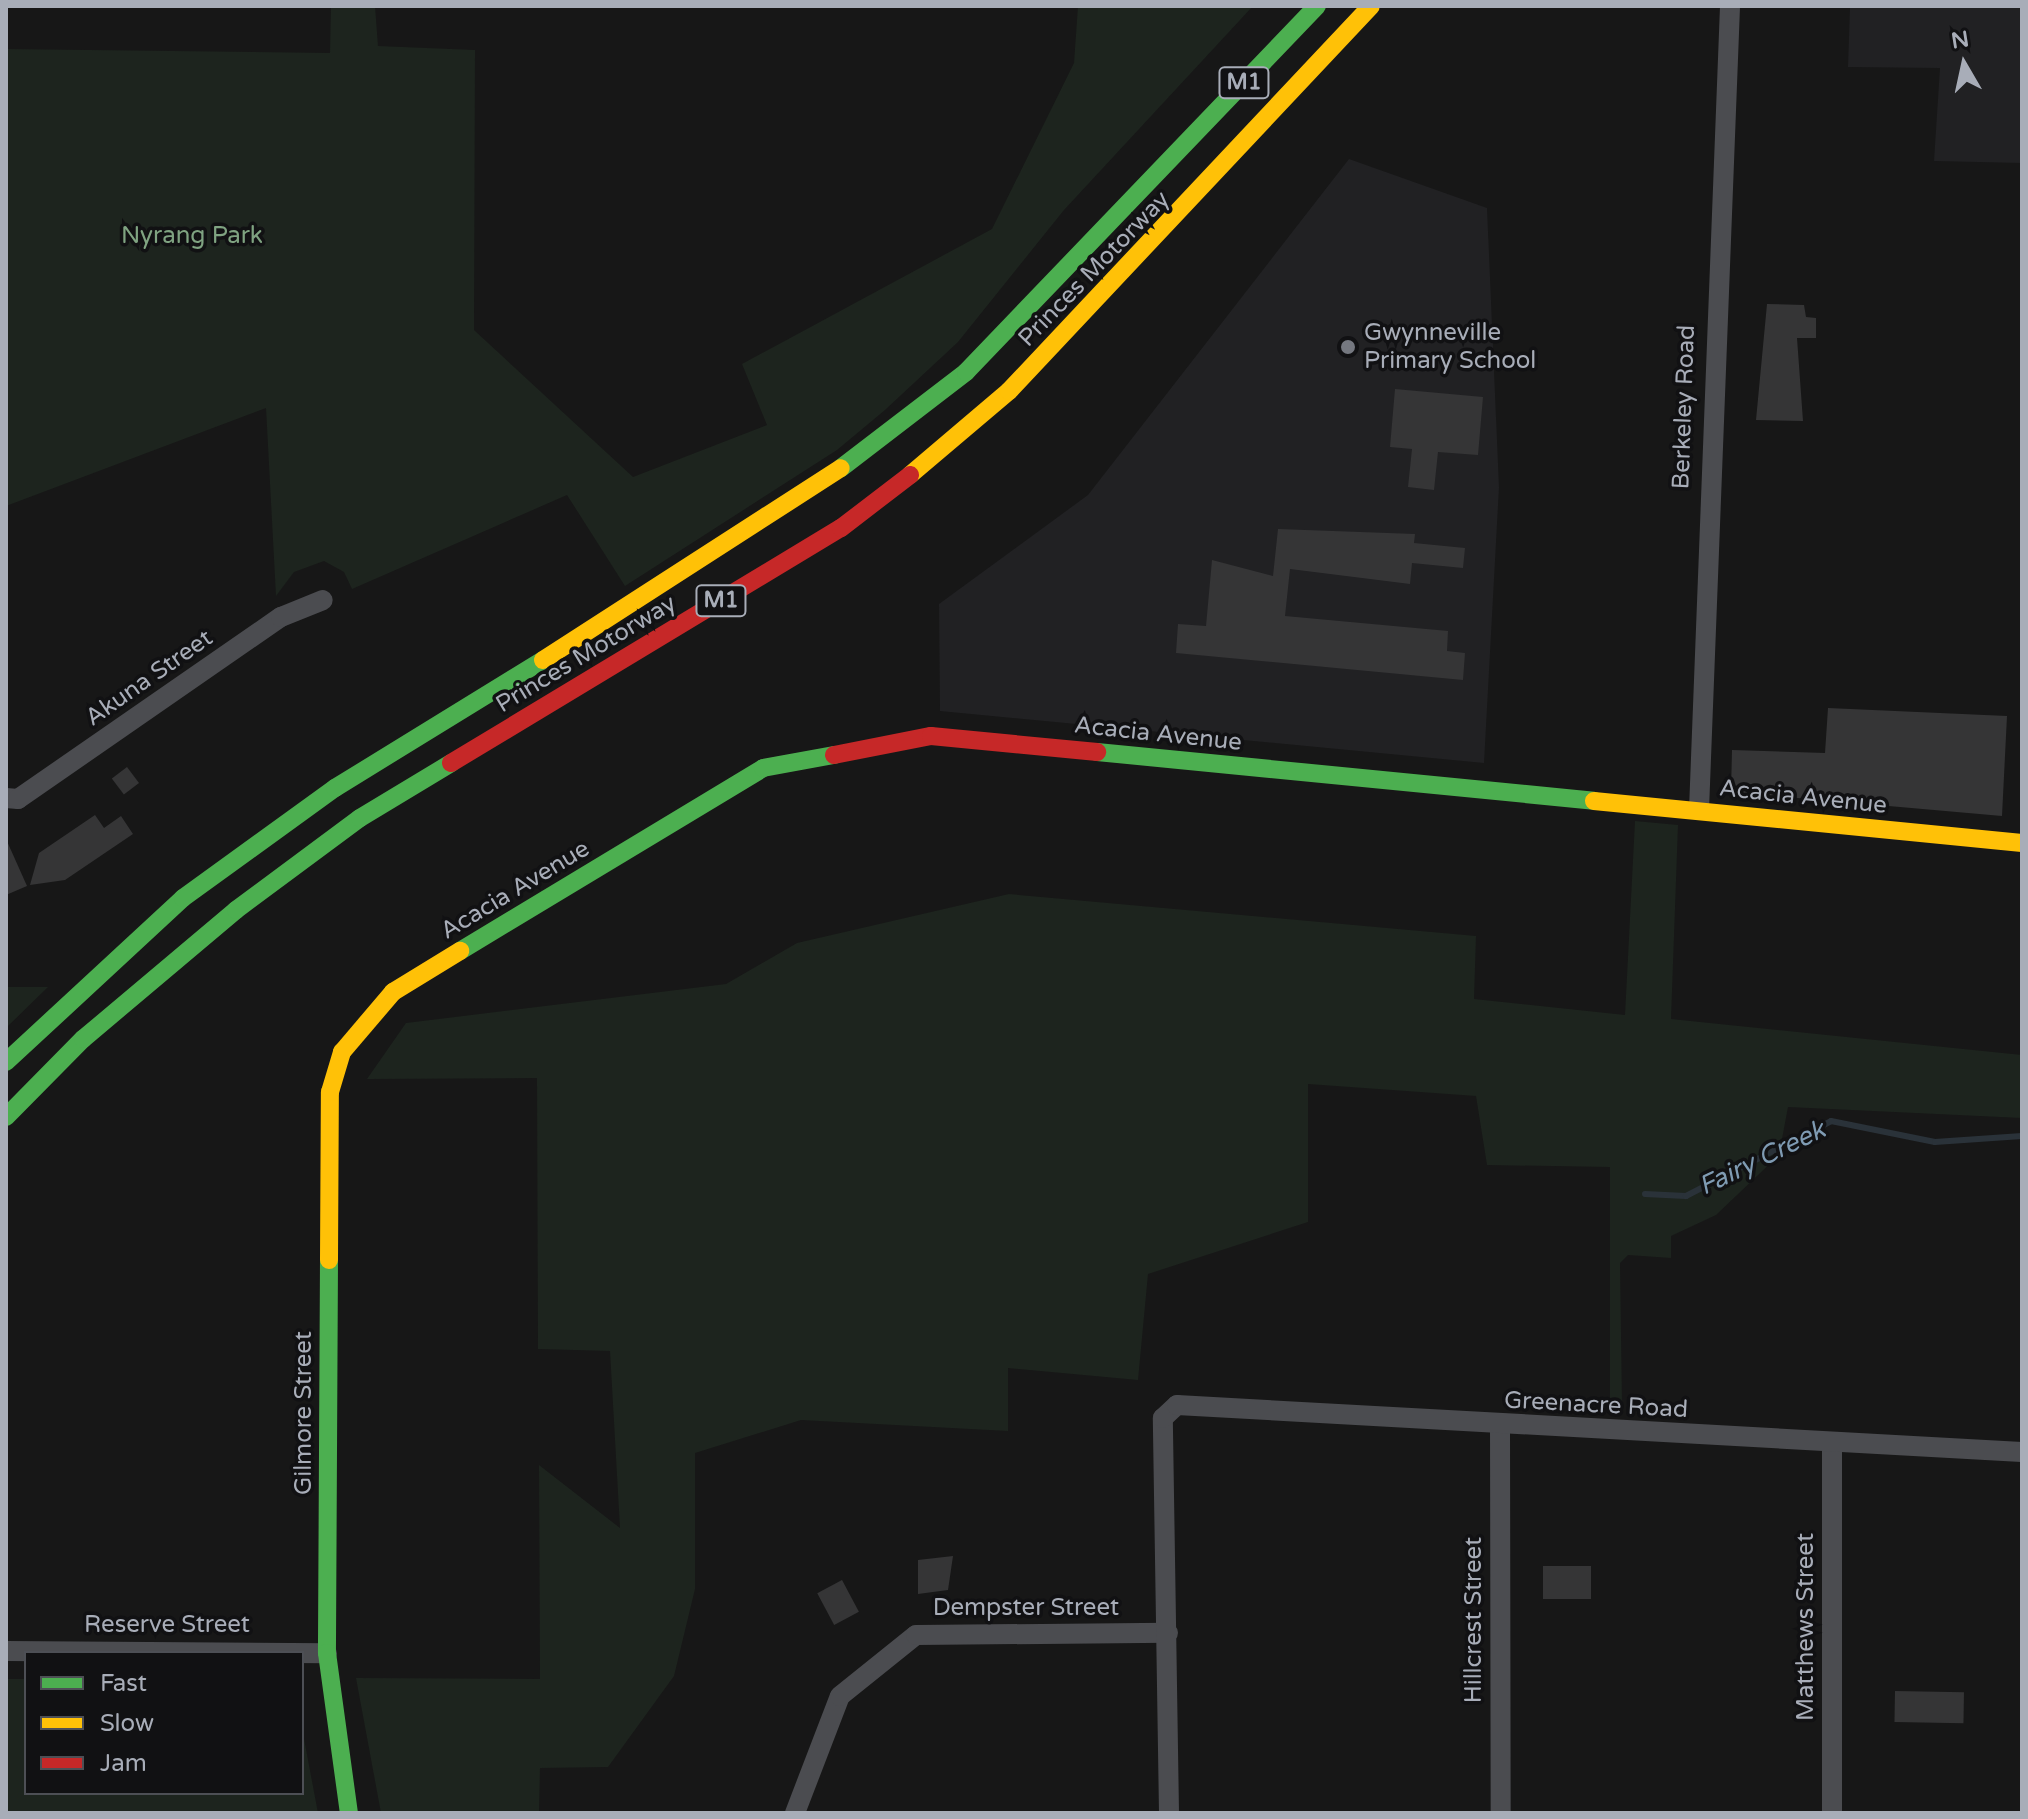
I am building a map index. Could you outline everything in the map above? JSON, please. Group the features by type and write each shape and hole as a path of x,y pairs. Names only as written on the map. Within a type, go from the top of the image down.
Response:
{"main road":[{"path":"1171,161 1296,6"},
{"name":"Princes Motorway","path":"6,1062 183,898 335,788 719,552 904,424 966,372 1317,6"},
{"name":"Princes Motorway","path":"6,1117 83,1039 236,910 360,818 841,528 932,457 1009,391 1371,6"},
{"name":"Acacia Avenue","path":"363,1019 393,992 763,768 931,736 2022,843"},
{"name":"Gilmore Street","path":"349,1813 327,1653 330,1092 342,1052 363,1019"}],"street":[{"name":"Berkeley Road","path":"1699,810 1730,6"},
{"name":"Akuna Street","path":"6,798 18,799 281,617 323,600"},
{"name":"Greenacre Road","path":"1168,1633 1168,1410 2022,1452"},
{"name":"Hillcrest Street","path":"1500,1427 1501,1813"},
{"name":"Matthews Street","path":"1832,1442 1832,1813"},
{"name":"Dempster Street","path":"795,1813 840,1696 916,1635 1168,1633"},
{"path":"1168,1633 1169,1813"},
{"name":"Reserve Street","path":"304,1653 327,1653"}],"shaded area":[{"path":"1850,6 2022,6 2022,163 1934,161 1940,68 1848,67"},
{"name":"Gwynneville Primary School","path":"1349,159 1487,208 1499,487 1484,763 940,711 939,604 1088,495"}],"green space":[{"name":"Nyrang Park","path":"331,6 375,6 378,46 475,50 474,330 633,477 767,425 742,364 992,229 1074,63 1078,6 1253,6 1064,210 958,342 885,410 837,450 625,586 567,495 352,589 344,572 324,561 294,572 276,596 266,408 6,506 6,49 330,53"},
{"path":"1635,821 1678,825 1671,1019 2022,1055 2022,1118 1788,1107 1779,1155 1716,1215 1671,1236 1671,1258 1628,1255 1620,1263 1622,1403 1610,1402 1610,1167 1487,1165 1476,1096 1308,1084 1308,1222 1148,1274 1138,1380 1008,1368 1008,1431 801,1420 695,1453 695,1589 674,1676 608,1767 540,1768 539,1813 381,1813 356,1678 540,1679 539,1465 620,1528 610,1351 538,1349 537,1078 367,1079 406,1023 726,984 797,943 1009,894 1476,936 1474,999 1625,1015"},
{"path":"6,987 48,987 6,1028"},
{"path":"6,1679 24,1679 24,1795 304,1795 304,1739 318,1813 6,1813"}],"building":[{"path":"1767,304 1804,305 1806,317 1816,318 1816,338 1797,338 1803,421 1756,420"},
{"path":"1395,389 1483,397 1478,455 1438,452 1434,490 1408,487 1412,449 1390,447"},
{"path":"1278,529 1415,534 1414,543 1465,548 1463,568 1412,563 1410,584 1290,569 1285,616 1448,631 1447,651 1465,653 1463,680 1176,653 1178,624 1206,626 1212,560 1273,576"},
{"path":"1828,708 2007,716 2002,816 1731,792 1732,750 1825,753"},
{"path":"127,767 139,783 124,794 112,778"},
{"path":"95,815 104,828 121,816 133,834 65,880 30,885 39,853"},
{"path":"6,839 27,886 6,895"},
{"path":"953,1556 948,1590 918,1594 918,1560"},
{"path":"1543,1566 1591,1566 1591,1599 1543,1599"},
{"path":"842,1580 859,1612 834,1625 817,1593"},
{"path":"1895,1691 1964,1692 1963,1723 1894,1722"}],"waterway":[{"name":"Fairy Creek","path":"1645,1194 1686,1196 1831,1121 1935,1142 2022,1136"}],"traffic: fast":[{"path":"841,468 966,372 1317,6"},
{"path":"6,1062 183,898 335,788 543,660"},
{"path":"1097,752 1594,801"},
{"path":"460,951 763,768 834,755"},
{"path":"6,1117 83,1039 236,910 360,818 451,763"},
{"path":"329,1260 327,1653 349,1813"}],"traffic: slow":[{"path":"910,475 1009,391 1371,6"},
{"path":"543,660 841,468"},
{"path":"1594,801 2022,843"},
{"path":"329,1260 330,1092 342,1052 393,992 460,951"}],"traffic: jam":[{"path":"451,763 841,528 910,475"},
{"path":"834,755 931,736 1097,752"}],"place":[{"name":"Gwynneville Primary School","path":"1348,347"}]}
